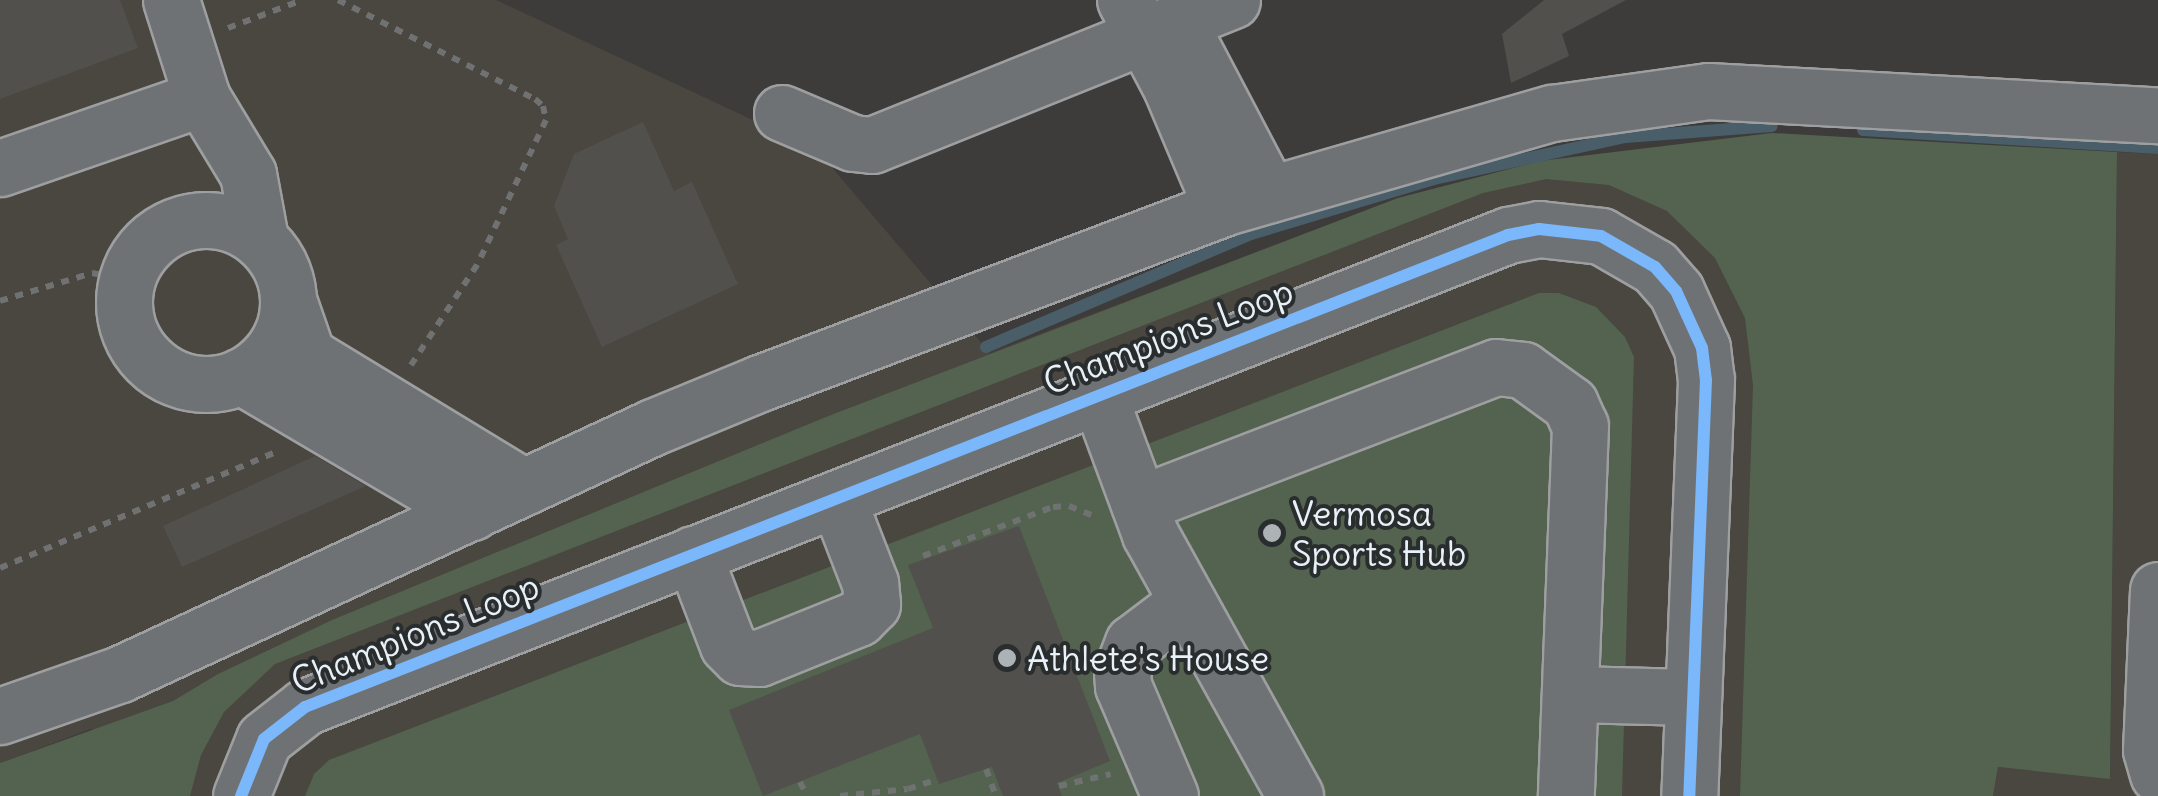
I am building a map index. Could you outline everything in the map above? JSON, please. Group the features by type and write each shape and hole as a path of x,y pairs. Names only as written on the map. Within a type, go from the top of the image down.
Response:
{"street":[{"path":"782,113 852,142 872,145 1154,14 1232,0"},
{"path":"1154,14 1245,201"},
{"path":"179,22 202,98 248,174 260,239 280,267 307,355 524,487"},
{"path":"0,716 120,674 524,487 760,383 1245,201 1552,113 1708,91 2158,115"},
{"path":"0,168 202,98"},
{"path":"260,239 217,220 171,228 152,240 128,280 128,326 154,365 196,384 241,376 276,345 288,300"},
{"name":"Champions Loop","path":"241,796 252,759 264,739 305,707 1508,235 1570,229 1629,249 1676,291 1702,348 1706,380 1689,796"},
{"path":"1118,512 1496,366 1516,366 1570,404 1580,426 1566,796"},
{"path":"241,376 472,512"},
{"path":"1099,396 1118,512 1187,602 1295,796"},
{"path":"693,554 728,645 740,657 759,658 858,618 872,604 870,583 837,498"},
{"path":"2158,590 2150,750 2158,774"},
{"path":"1170,796 1123,686 1122,671 1133,643 1187,602"},
{"path":"1570,694 1693,697"}],"path":[{"path":"179,22 302,0"},
{"path":"338,0 534,98 543,106 546,120 476,265 386,404"},
{"path":"0,300 92,273 128,280"},
{"path":"0,568 333,428"},
{"path":"924,556 1053,507 1118,512"},
{"path":"986,769 996,796"},
{"path":"1058,786 1116,773"},
{"path":"840,796 908,789 938,779"},
{"path":"800,782 806,796"}],"shaded area":[{"path":"0,0 496,0 817,150 990,353 1398,198 1540,161 1772,133 1751,796 190,796 194,779 91,729 0,763"},
{"path":"2117,152 2158,154 2158,796 1993,796 1998,767 2110,778"}],"green space":[{"path":"1772,133 2117,152 2110,779 1998,767 1993,796 1740,796 1753,385 1745,318 1715,258 1667,211 1609,185 1546,179 1483,193 275,664 224,712 201,755 190,796 0,796 0,763 173,701 218,674 332,620 831,415 1398,198 1540,161"},
{"name":"Vermosa Sports Hub","path":"1539,293 1559,293 1596,307 1625,337 1634,357 1622,796 305,796 314,774 329,760"}],"building":[{"path":"0,0 120,0 138,48 0,99"},
{"path":"1544,0 1626,0 1562,34 1569,56 1511,83 1502,34"},
{"path":"643,122 674,191 692,182 738,284 602,347 556,245 568,239 554,206 574,154"},
{"path":"315,456 366,486 182,567 163,526"},
{"name":"Athlete's House","path":"1019,526 1110,761 1057,783 1062,796 1003,796 992,767 939,784 920,734 763,796 729,710 933,628 908,565"}],"waterway":[{"path":"986,347 1251,234 1434,179 1625,137 1772,126"},
{"path":"1863,130 2158,148"}],"cycle path":[{"path":"241,796 264,739 305,707 1508,235 1539,229 1601,236 1655,267 1676,291 1702,348 1706,380 1689,796"}],"place":[{"name":"Vermosa Sports Hub","path":"1272,533"},
{"name":"Athlete's House","path":"1007,658"}]}
